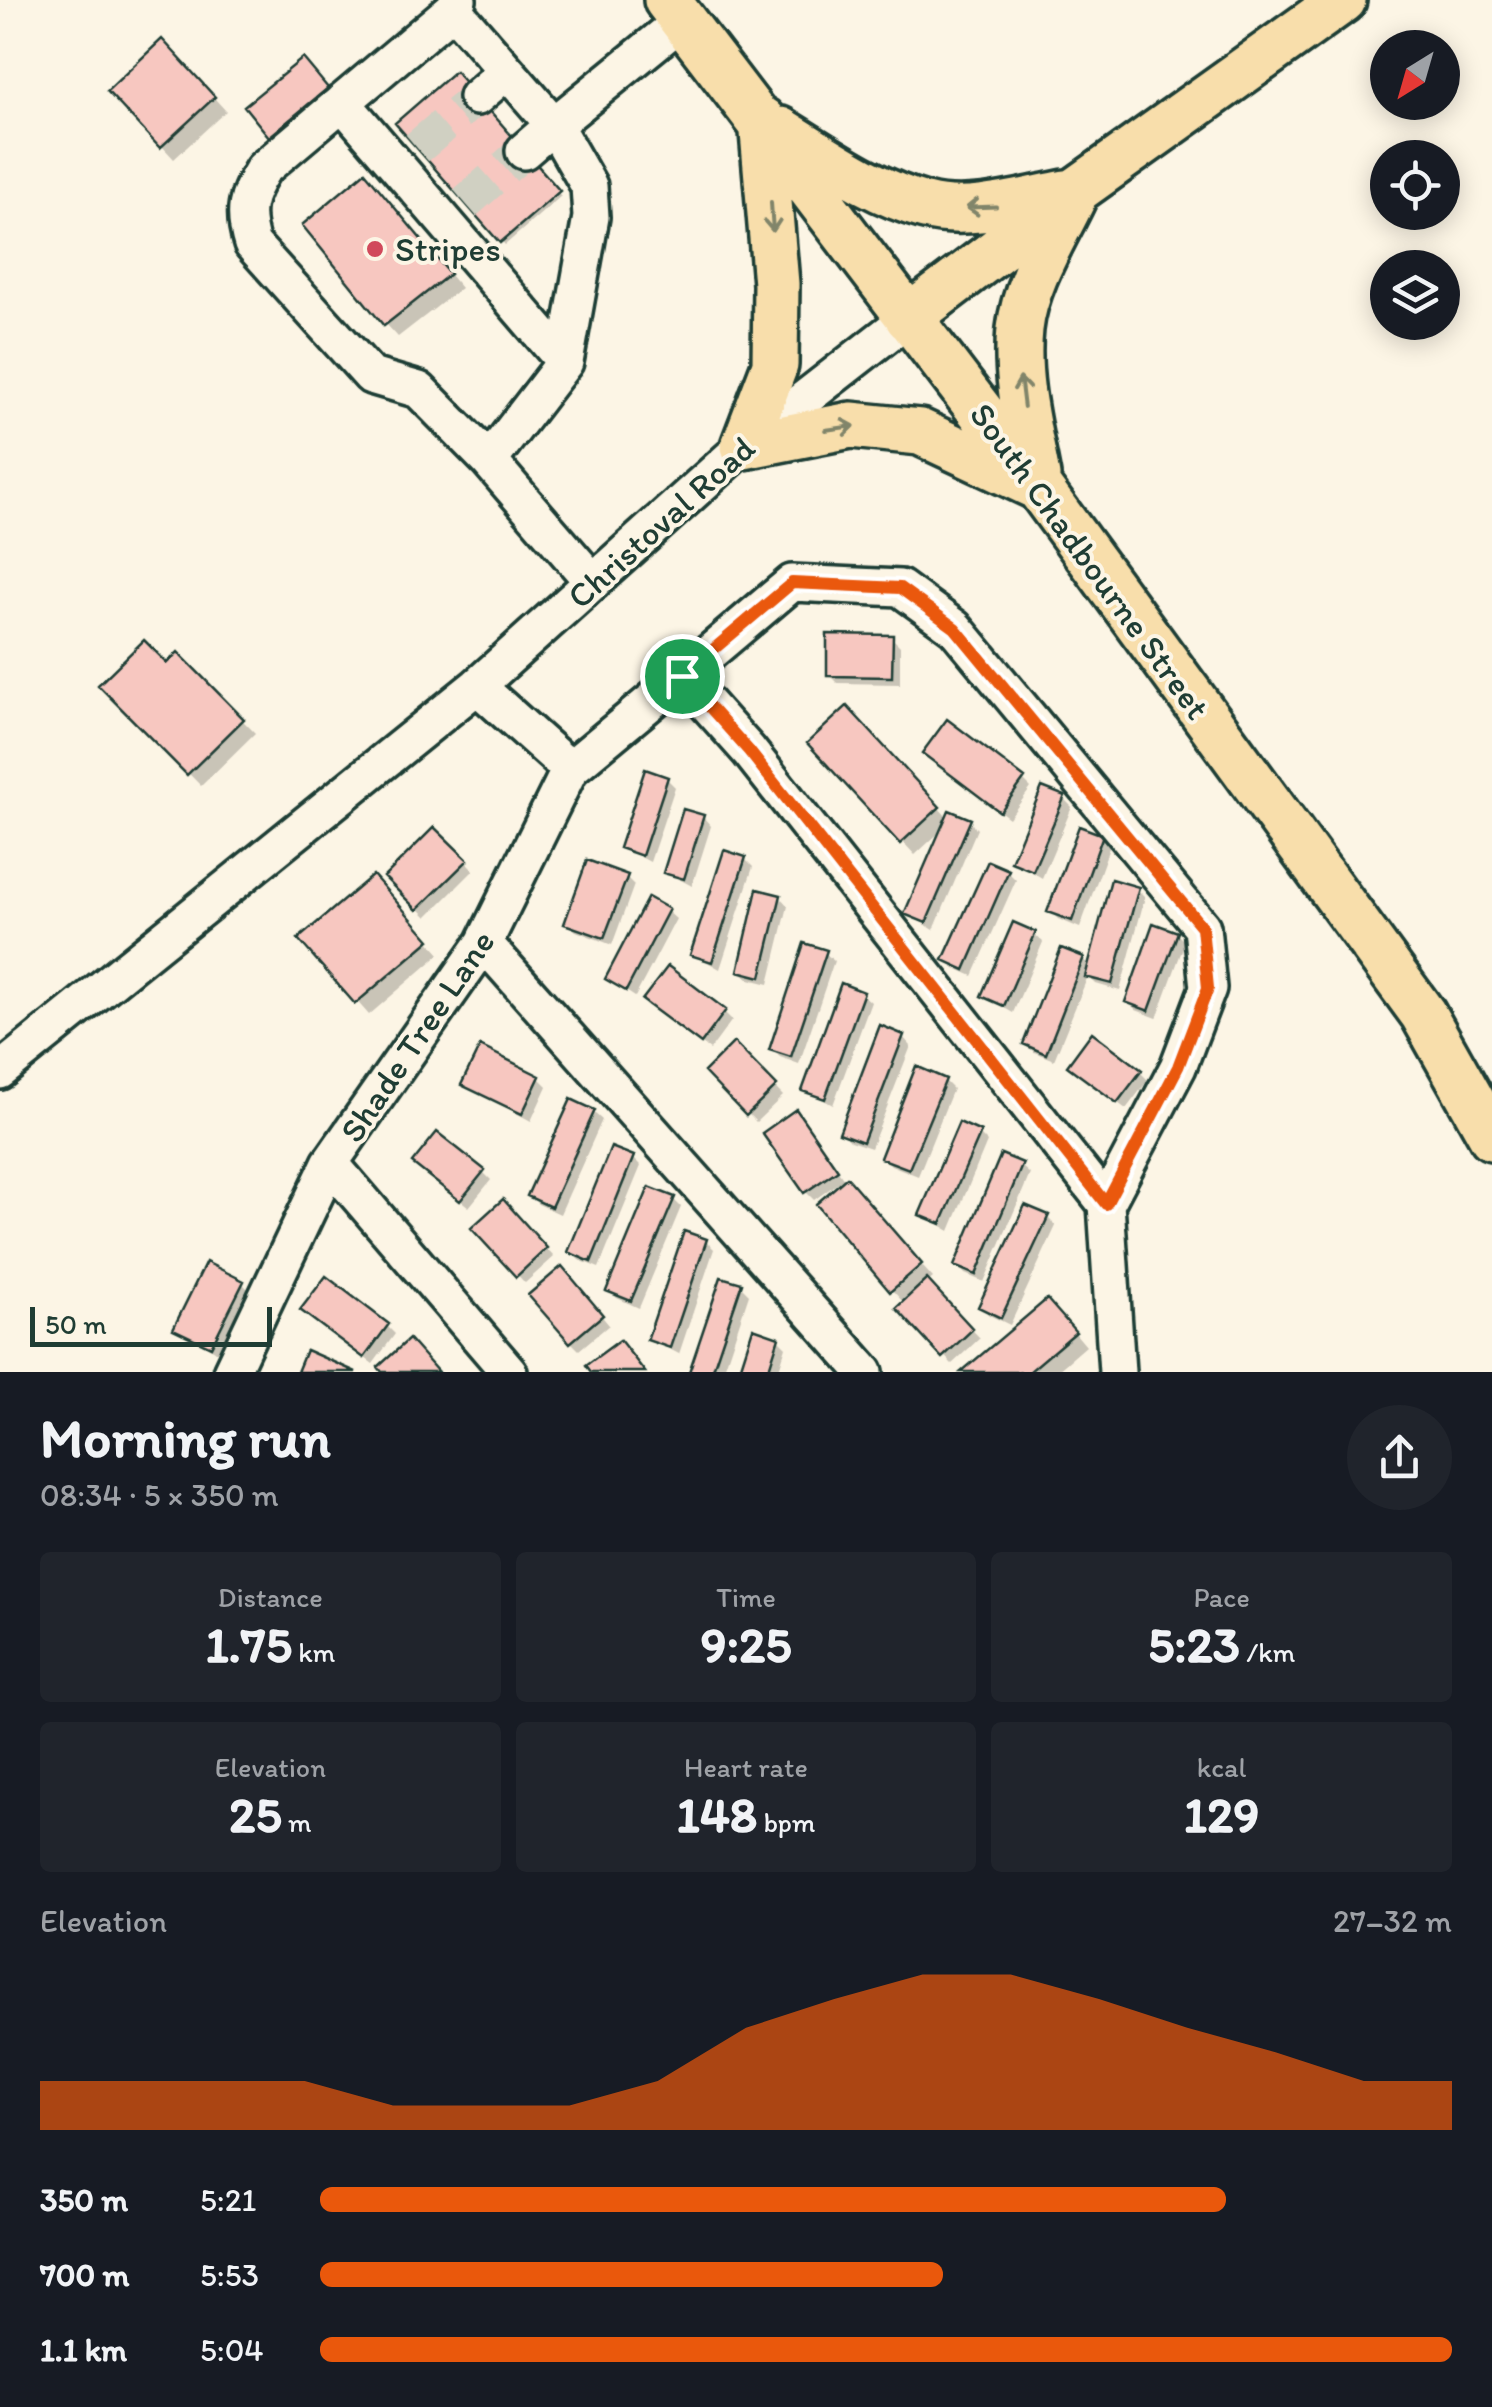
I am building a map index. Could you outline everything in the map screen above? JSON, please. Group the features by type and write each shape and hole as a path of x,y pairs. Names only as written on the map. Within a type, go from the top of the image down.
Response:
{"main road":[{"name":"Christoval Road","path":"908,318 1077,190 1343,0"},
{"name":"South Chadbourne Street","path":"675,10 1039,488 1423,1014 1492,1137"},
{"path":"762,120 867,183 928,208 992,207 1077,190"},
{"path":"744,446 775,364 776,284 762,120"},
{"path":"1039,488 1020,388 1020,327 1030,291 1077,190"},
{"path":"744,446 851,425 920,432 1039,488"}],"street":[{"path":"488,461 565,362 590,217 589,186 554,124 455,5 263,169 248,193 243,216 252,244 371,376 419,390 488,461 592,582"},
{"path":"524,152 675,10"},
{"path":"477,97 507,71"},
{"path":"342,102 407,156 456,211 565,362"},
{"name":"Christoval Road","path":"0,1070 477,686 744,446 908,318"},
{"name":"Shade Tree Lane","path":"509,1372 330,1163 484,943 570,769 792,583 900,588 955,628 1202,927 1208,988 1178,1067 1106,1204"},
{"path":"682,676 749,751 1106,1204 1117,1372"},
{"path":"477,686 570,769"},
{"path":"484,943 865,1372"},
{"path":"231,1372 330,1163"}],"building":[{"path":"162,39 215,97 160,148 107,91"},
{"path":"303,58 328,88 269,137 244,106"},
{"name":"Stripes","path":"455,71 560,191 500,243 395,123"},
{"name":"Stripes","path":"365,172 450,274 384,326 302,225"},
{"path":"827,634 893,635 892,677 827,676"},
{"path":"144,640 167,663 178,652 244,719 187,775 98,685"},
{"path":"847,706 940,807 900,844 807,743"},
{"path":"947,719 1025,778 1000,812 922,753"},
{"path":"645,769 668,777 642,856 619,848"},
{"path":"1042,787 1065,796 1033,871 1011,862"},
{"path":"683,809 704,815 684,879 663,873"},
{"path":"949,810 971,819 926,923 904,914"},
{"path":"1079,826 1103,835 1072,921 1047,912"},
{"path":"434,827 468,860 417,910 384,877"},
{"path":"724,850 746,857 712,962 690,955"},
{"path":"587,860 628,875 604,938 564,924"},
{"path":"988,861 1009,870 965,970 943,960"},
{"path":"373,875 430,940 355,1004 298,939"},
{"path":"1111,879 1139,887 1112,984 1085,977"},
{"path":"757,889 781,895 761,977 738,971"},
{"path":"648,897 669,909 626,991 605,979"},
{"path":"1013,922 1036,932 1004,1006 981,996"},
{"path":"1153,923 1178,932 1149,1011 1125,1002"},
{"path":"804,943 827,950 791,1057 769,1050"},
{"path":"1061,948 1084,957 1046,1054 1023,1044"},
{"path":"668,966 726,1010 701,1044 642,1000"},
{"path":"841,983 864,992 825,1099 802,1091"},
{"path":"880,1025 904,1035 863,1142 839,1133"},
{"path":"1092,1032 1142,1070 1117,1103 1067,1066"},
{"path":"734,1042 777,1086 746,1116 704,1072"},
{"path":"480,1046 540,1076 522,1114 461,1085"},
{"path":"916,1066 946,1079 909,1169 880,1158"},
{"path":"571,1099 595,1110 551,1207 527,1196"},
{"path":"796,1109 838,1170 804,1193 762,1133"},
{"path":"959,1122 981,1132 941,1224 919,1215"},
{"path":"437,1132 485,1170 460,1201 412,1163"},
{"path":"611,1147 634,1156 591,1262 568,1252"},
{"path":"1001,1154 1023,1163 976,1275 954,1266"},
{"path":"847,1177 922,1264 890,1292 816,1204"},
{"path":"649,1187 675,1197 631,1301 606,1291"},
{"path":"503,1199 547,1248 516,1277 471,1228"},
{"path":"1025,1205 1049,1215 1001,1318 978,1307"},
{"path":"684,1231 707,1239 670,1348 647,1340"},
{"path":"206,1262 244,1281 211,1347 173,1329"},
{"path":"562,1266 603,1315 570,1343 528,1295"},
{"path":"326,1276 389,1324 364,1358 300,1310"},
{"path":"721,1277 742,1283 712,1372 689,1372"},
{"path":"927,1279 973,1329 942,1358 896,1308"},
{"path":"1047,1299 1076,1332 1029,1372 961,1372"},
{"path":"753,1328 779,1337 768,1372 739,1372"},
{"path":"409,1339 438,1372 382,1372 378,1367"},
{"path":"620,1340 645,1372 591,1372 586,1365"},
{"path":"306,1350 356,1372 297,1372"}],"tunnel":[{"path":"417,148 477,97"},
{"path":"465,203 524,151"}],"place":[{"name":"Stripes","path":"375,249"}],"route":[{"path":"792,583 900,588 955,628 1202,927 1208,988 1178,1067 1106,1204 749,751 682,676 792,583"}]}
